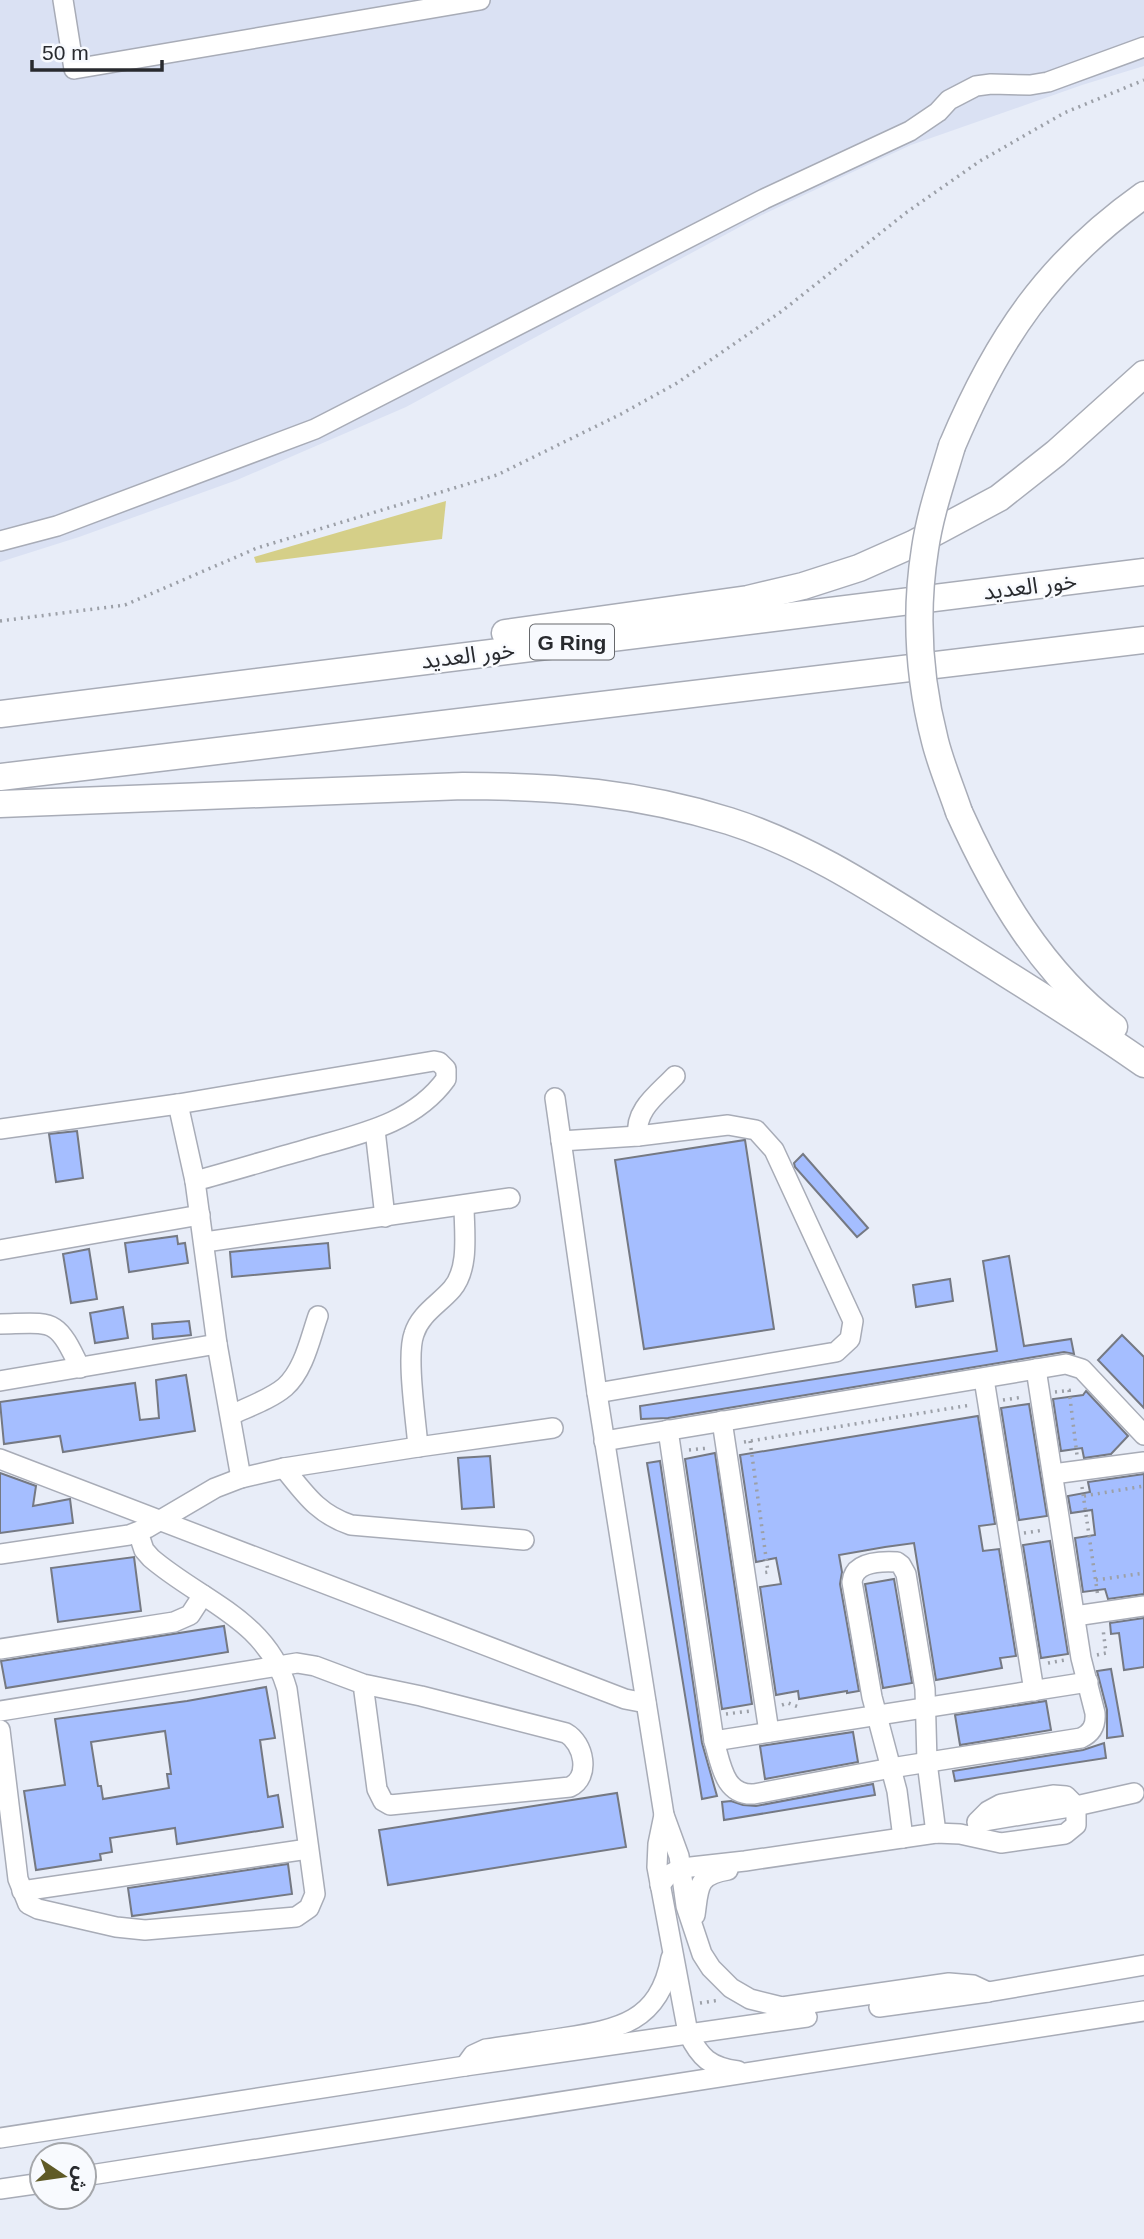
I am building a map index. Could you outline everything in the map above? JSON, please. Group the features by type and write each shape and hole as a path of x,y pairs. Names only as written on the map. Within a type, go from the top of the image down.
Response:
{"highway":[{"path":"1144,195 1116,214 1084,242 1024,310 1001,345 974,394 952,446 925,547 920,583 920,642 925,698 935,743 959,812 981,861 1012,913 1043,956 1109,1023 1144,1049"},
{"path":"323,673 455,640 748,599 803,586 859,568 913,544 999,498 1056,453 1144,374"},
{"name":"خور العديد","path":"0,714 1144,572"},
{"path":"0,777 1144,640"},
{"path":"0,804 524,786 580,789 683,808 774,837 823,861 881,894 1144,1063"}],"street":[{"path":"63,0 74,69 480,0"},
{"path":"0,541 57,526 315,429 764,199 910,131 925,123 962,92 991,84 1030,85 1048,82 1144,47"},
{"path":"0,1129 178,1104 434,1060 443,1065 446,1079 434,1093 404,1116 375,1130 195,1181"},
{"path":"638,1136 636,1127 641,1112 675,1076"},
{"path":"555,1098 604,1441 664,1815 671,1829 682,1868 686,1906 702,1954 711,1969 731,1988 766,2005 799,2006 957,1983 973,1985 988,1993"},
{"path":"178,1104 195,1181 217,1344 241,1478"},
{"path":"561,1142 728,1125 756,1130 774,1150 853,1321 852,1331 844,1347 836,1352 597,1393"},
{"path":"375,1130 385,1217"},
{"path":"205,1242 510,1198"},
{"path":"418,1447 411,1347 419,1323 452,1289 460,1276 464,1255 464,1205"},
{"path":"0,1250 200,1215"},
{"path":"231,1415 275,1394 293,1378 300,1367 318,1316"},
{"path":"0,1324 40,1323 53,1327 65,1338 80,1368"},
{"path":"0,1381 217,1344"},
{"path":"604,1441 1066,1364 1082,1369 1144,1435"},
{"path":"668,1430 714,1741 728,1784 740,1793 747,1794 1081,1738 1091,1731 1096,1719 1082,1658 1036,1368"},
{"path":"985,1378 1034,1691"},
{"path":"722,1422 769,1732"},
{"path":"0,1554 138,1532 215,1488 241,1478 284,1468 553,1428"},
{"path":"0,1459 625,1699 646,1703"},
{"path":"1053,1474 1144,1462"},
{"path":"284,1468 317,1508 332,1519 351,1525 524,1540"},
{"path":"0,1730 22,1891 28,1904 38,1909 145,1930 296,1917 303,1914 314,1902 286,1689 278,1664 253,1631 150,1558 140,1542 138,1532"},
{"path":"903,1838 897,1791 877,1715 852,1582 855,1572 863,1566 892,1562 904,1569 925,1689 927,1762 936,1833"},
{"path":"0,1649 174,1622 190,1615 203,1595"},
{"path":"1075,1616 1144,1606"},
{"path":"0,1711 278,1664 306,1664 363,1684 566,1733 581,1747 579,1781 570,1787 390,1805 383,1801 377,1789 363,1684"},
{"path":"714,1741 1088,1682"},
{"path":"1076,1806 1134,1793"},
{"path":"660,1885 668,1875 682,1868 936,1833 977,1822 988,1811 1001,1804 1053,1795 1066,1797 1076,1806 1076,1825 1065,1834 1001,1843 960,1834 936,1833"},
{"path":"664,1815 656,1856 688,2033 702,2057 723,2069 749,2073"},
{"path":"22,1891 308,1849"},
{"path":"693,1924 699,1887 715,1872 732,1870 744,1861"},
{"path":"465,2066 473,2055 486,2049 606,2031 631,2022 648,2006 663,1985 672,1950"},
{"path":"0,2138 688,2033 988,1993 1144,1965"},
{"path":"98,2174 1144,2011"},
{"path":"0,2189 28,2185"}],"path":[{"path":"0,621 125,605 257,548 497,475 621,414 677,383 782,311 907,212 980,160 1065,113 1144,80"},
{"path":"672,1453 1081,1388 1090,1378"},
{"path":"1031,1666 1106,1653 1069,1390"},
{"path":"746,1576 768,1572 750,1441"},
{"path":"1083,1497 1144,1486"},
{"path":"1096,1580 1144,1573"},
{"path":"710,1716 766,1709 788,1703 798,1708 809,1707"}],"shaded area":[{"path":"0,0 1144,0 1144,66 911,145 760,216 406,407 237,480 79,537 0,562"},
{"path":"446,501 442,539 256,563 254,557"}],"building":[{"path":"77,1131 83,1178 56,1182 49,1134"},
{"path":"745,1140 774,1329 644,1349 615,1160"},
{"path":"803,1154 868,1228 857,1237 795,1167 794,1163"},
{"path":"177,1236 178,1244 185,1243 188,1263 129,1272 125,1243"},
{"path":"328,1243 330,1268 232,1277 230,1252"},
{"path":"89,1249 97,1299 71,1303 63,1254"},
{"path":"1009,1256 1024,1346 1071,1339 1074,1354 1064,1352 668,1418 641,1419 640,1406 997,1351 983,1261"},
{"path":"950,1279 953,1301 916,1307 913,1285"},
{"path":"123,1307 128,1338 95,1343 90,1313"},
{"path":"189,1321 191,1335 153,1339 152,1324"},
{"path":"1122,1335 1144,1357 1144,1408 1098,1360"},
{"path":"186,1375 195,1431 63,1452 60,1436 4,1444 0,1402 135,1383 140,1420 159,1418 156,1380"},
{"path":"1086,1391 1128,1436 1111,1454 1084,1458 1082,1448 1061,1451 1053,1399 1083,1395"},
{"path":"1029,1404 1047,1516 1019,1520 1001,1408"},
{"path":"978,1416 995,1524 979,1526 983,1551 999,1549 1016,1656 1000,1658 1002,1668 936,1680 914,1543 885,1547 839,1555 842,1572 840,1584 859,1691 799,1699 798,1691 776,1695 760,1587 781,1584 776,1558 756,1562 740,1455"},
{"path":"715,1453 752,1704 722,1709 685,1459"},
{"path":"490,1456 494,1507 462,1509 458,1458"},
{"path":"660,1461 702,1743 717,1796 702,1799 647,1463"},
{"path":"0,1473 36,1486 33,1506 70,1499 73,1523 0,1533"},
{"path":"1144,1474 1144,1594 1108,1599 1105,1589 1083,1592 1075,1538 1095,1535 1092,1510 1071,1513 1068,1496 1090,1492 1088,1482"},
{"path":"1050,1541 1068,1654 1041,1658 1023,1545"},
{"path":"134,1557 141,1611 58,1622 51,1568"},
{"path":"894,1579 912,1683 883,1688 865,1584"},
{"path":"1144,1618 1144,1667 1124,1670 1119,1633 1111,1634 1110,1623"},
{"path":"224,1626 228,1652 6,1688 1,1661"},
{"path":"1111,1669 1123,1736 1107,1738 1107,1710 1097,1671"},
{"path":"266,1687 275,1738 260,1740 268,1797 278,1795 283,1827 177,1844 175,1828 110,1838 112,1852 100,1854 101,1860 36,1870 24,1791 65,1785 55,1719","holes":["165,1731 171,1774 167,1774 169,1788 103,1799 101,1786 98,1786 91,1742"]},
{"path":"1046,1701 1051,1730 960,1745 955,1715"},
{"path":"853,1732 858,1762 765,1779 760,1746"},
{"path":"1104,1743 1106,1758 955,1781 953,1771 1083,1750"},
{"path":"873,1784 875,1795 724,1820 722,1802 756,1806"},
{"path":"617,1793 626,1847 388,1885 379,1830"},
{"path":"288,1864 292,1894 132,1916 128,1888"}]}
